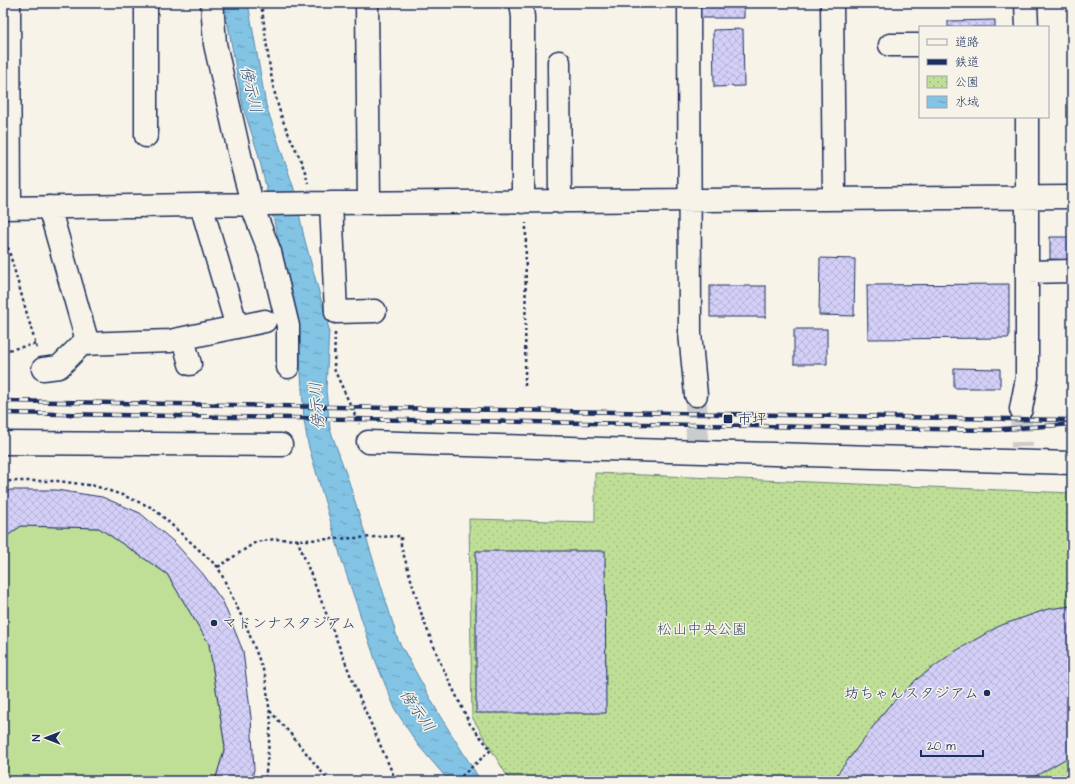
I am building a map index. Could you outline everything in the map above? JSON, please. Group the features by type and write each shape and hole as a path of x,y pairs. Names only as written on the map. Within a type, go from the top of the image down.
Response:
{"street":[{"path":"9,3 6,27 6,208 307,203 560,202 1072,196"},
{"path":"146,3 146,136"},
{"path":"212,3 215,44 243,169 256,204 255,214 270,252 288,326 288,367"},
{"path":"367,3 369,203"},
{"path":"521,3 523,17 525,202"},
{"path":"690,3 690,333 696,395"},
{"path":"832,3 834,198"},
{"path":"1026,3 1027,26"},
{"path":"890,45 919,45"},
{"path":"559,62 560,202"},
{"path":"1021,409 1027,378 1027,118"},
{"path":"331,203 336,312 375,311"},
{"path":"201,205 237,327"},
{"path":"50,207 88,344"},
{"path":"1027,272 1072,271"},
{"path":"43,369 59,367 82,344 170,341 265,321"},
{"path":"183,339 190,364"},
{"path":"368,442 1022,454 1072,463"},
{"path":"3,443 281,445"}],"path":[{"path":"525,202 525,386"},
{"path":"3,230 43,369"},
{"path":"3,351 36,344"},
{"path":"3,484 10,481 58,480 95,486 122,495 153,508 218,567 247,628 265,675 271,722 265,781"},
{"path":"218,567 256,542 275,539 308,540 401,536 401,546 423,619 453,691 470,724 491,750 456,781"},
{"path":"297,539 357,692 396,781"},
{"path":"269,710 289,732 327,780"}],"green space":[{"name":"松山中央公園","path":"595,473 1072,493 1072,781 510,781 472,717 469,519 595,522"},
{"path":"21,526 99,528 167,574 209,644 225,747 215,781 3,781 3,539"}],"water":[{"name":"傍示川","path":"224,3 248,3 266,105 294,189 304,237 329,329 326,390 330,429 349,482 398,640 440,716 481,781 449,781 418,745 396,711 376,662 342,561 308,444 304,420 299,343 291,293 258,153 243,107"}],"building":[{"path":"700,3 744,3 744,18 700,18"},
{"path":"995,20 995,26 948,26 948,21"},
{"path":"743,29 744,86 714,87 713,30"},
{"path":"1050,237 1072,237 1072,260 1050,259"},
{"path":"820,258 855,259 854,316 819,315"},
{"path":"1009,284 1009,338 868,339 867,285"},
{"path":"710,286 766,286 766,317 710,317"},
{"path":"794,329 827,329 827,364 794,364"},
{"path":"954,368 1000,369 1000,388 954,388"},
{"name":"マドンナスタジアム","path":"10,490 56,490 102,497 140,513 174,542 203,574 223,602 243,651 251,718 254,770 251,781 215,781 225,747 209,644 167,574 99,528 21,526 3,539 3,495"},
{"path":"476,551 605,551 606,713 476,713"},
{"name":"坊ちゃんスタジアム","path":"1072,606 1072,755 1027,781 832,781 888,707 917,679 954,652 999,626 1048,609"}],"tunnel":[{"path":"696,395 697,442"},
{"path":"1021,409 1022,447"}],"railway":[{"path":"3,401 1069,420"},
{"path":"3,413 990,430 1072,424"}],"place":[{"name":"市坪","path":"728,419"},
{"name":"マドンナスタジアム","path":"214,623"},
{"name":"坊ちゃんスタジアム","path":"987,693"}]}
